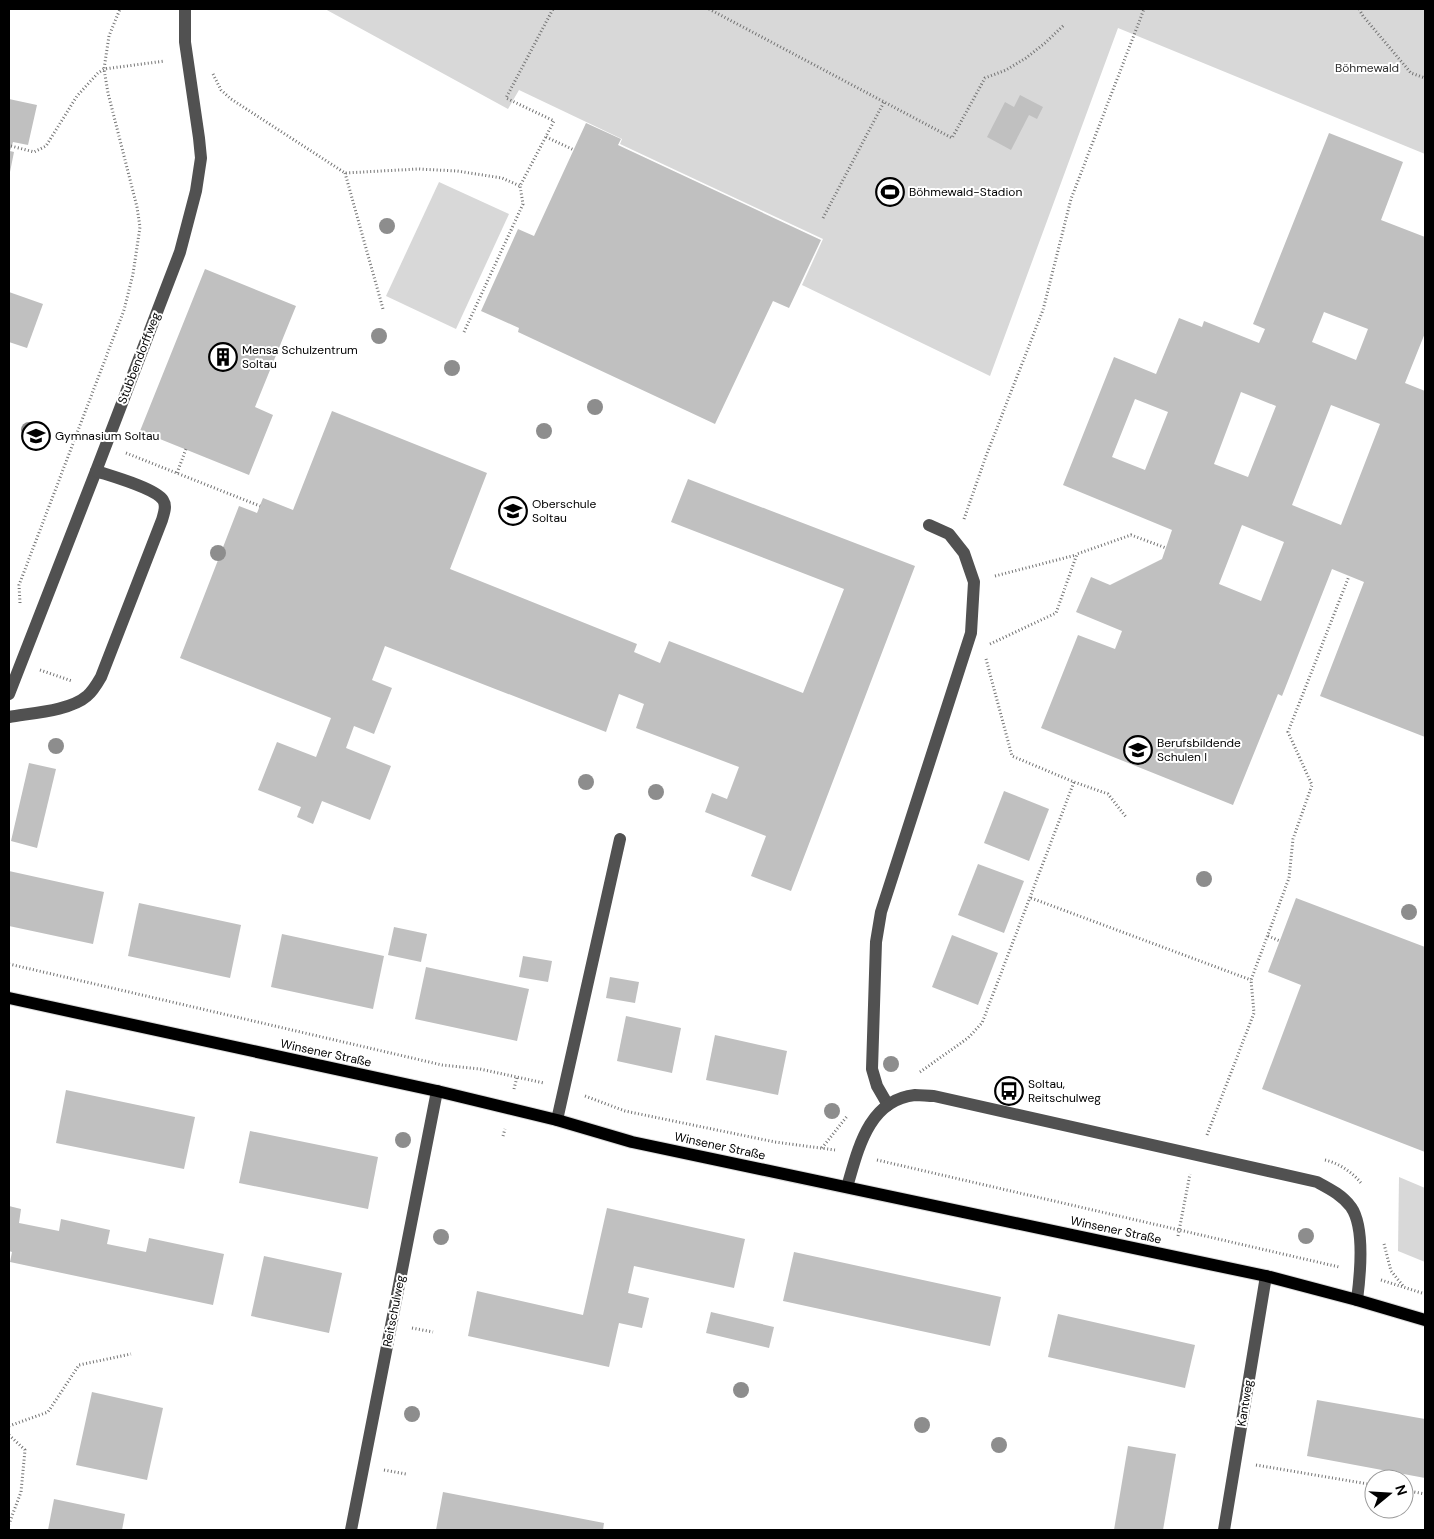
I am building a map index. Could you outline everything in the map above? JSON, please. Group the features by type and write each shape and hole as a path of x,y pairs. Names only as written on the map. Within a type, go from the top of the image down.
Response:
{"main road":[{"name":"Winsener Straße","path":"9,998 436,1091 557,1120 632,1142 1266,1276 1425,1320"}],"street":[{"name":"Stubbendorffweg","path":"9,694 180,252 196,191 200,158 199,138 185,42 185,9"},
{"path":"9,716 64,707 78,702 93,689 101,677 165,512 165,505 158,495 96,471"},
{"path":"888,1105 877,1086 872,1069 876,942 881,912 971,633 974,582 964,552 949,534 929,526"},
{"path":"557,1120 620,839"},
{"name":"Reitschulweg","path":"352,1530 436,1091"},
{"path":"847,1187 856,1155 868,1126 875,1116 888,1105 900,1099 914,1095 934,1096 1316,1182 1336,1192 1352,1208 1358,1229 1360,1272 1357,1300"},
{"name":"Kantweg","path":"1224,1530 1266,1276"}],"path":[{"path":"20,604 19,585 124,310 133,274 140,227 137,206 108,93 104,69 109,36 120,9"},
{"path":"464,332 524,204 520,186 554,122 506,98 552,9"},
{"path":"709,9 952,138 985,78 1006,70 1026,58 1045,44 1064,25"},
{"path":"956,543 986,456 1042,310 1071,199 1144,9"},
{"path":"1359,9 1411,73 1425,78"},
{"path":"12,146 34,152 46,146 77,96 104,69 188,58"},
{"path":"221,90 231,100 345,173 418,169 457,171 502,178 520,186"},
{"path":"823,218 884,102"},
{"path":"546,137 574,150"},
{"path":"345,173 383,309"},
{"path":"106,445 260,506"},
{"path":"177,473 186,449"},
{"path":"974,582 1077,554 1132,536 1166,548"},
{"path":"968,643 983,647 1056,613 1077,554"},
{"path":"1174,1257 1194,1155 1208,1134 1254,1013 1251,980 1289,878 1292,839 1312,785 1288,732 1349,576"},
{"path":"983,647 1012,756 1108,794 1126,817"},
{"path":"21,663 93,689"},
{"path":"920,1072 968,1038 982,1023 1074,782"},
{"path":"1030,898 1251,980"},
{"path":"1268,936 1280,941"},
{"path":"9,964 442,1065 480,1069 564,1087 625,1111 775,1142 822,1148 856,1155 1322,1263"},
{"path":"9,1426 48,1412 79,1365 131,1354"},
{"path":"9,1435 25,1450 21,1492 9,1524"},
{"path":"1235,1462 1364,1483"}],"green space":[{"name":"Böhmewald-Stadion","path":"325,9 1425,9 1425,154 1118,28 990,376 802,285 823,239 620,144 622,139 519,90 508,109"},
{"path":"439,182 509,214 456,329 386,296"},
{"path":"1399,1177 1425,1188 1425,1262 1398,1251"}],"building":[{"path":"1020,95 1043,107 1037,119 1029,115 1011,150 987,137 1005,102 1014,107"},
{"path":"9,99 37,105 28,145 13,142 10,151 14,152 10,172"},
{"path":"586,123 621,139 618,145 821,240 789,308 773,301 715,424 518,332 519,328 481,311 518,229 534,236"},
{"path":"1329,133 1403,162 1381,220 1425,237 1425,333 1405,383 1425,391 1425,737 1320,696 1364,582 1332,569 1282,696 1278,694 1233,805 1041,728 1078,635 1115,649 1122,631 1076,612 1091,577 1110,585 1162,559 1172,530 1063,485 1114,357 1156,374 1179,318 1202,327 1204,321 1259,343 1265,329 1253,324","holes":["1324,312 1368,329 1356,360 1312,342","1241,392 1276,406 1248,477 1214,464","1135,399 1168,412 1145,470 1112,457","1331,405 1380,424 1341,525 1292,505","1242,525 1284,542 1261,601 1219,584"]},
{"name":"Mensa Schulzentrum Soltau","path":"205,269 296,306 255,407 273,415 249,475 140,431"},
{"path":"9,292 43,304 27,348 9,342"},
{"path":"332,411 487,473 450,569 637,644 634,652 660,663 669,641 803,693 844,589 671,522 688,479 915,566 791,891 751,876 766,836 705,812 712,793 727,799 739,767 636,728 644,704 619,694 606,732 385,646 372,680 392,688 374,734 354,726 346,748 391,766 370,820 322,801 313,824 297,817 301,807 258,790 277,742 316,757 331,718 180,658 239,506 257,513 263,498 293,510"},
{"path":"29,763 56,769 37,848 11,841"},
{"path":"1004,791 1049,809 1029,861 984,843"},
{"path":"978,864 1024,881 1004,933 958,915"},
{"path":"9,871 104,892 93,944 9,926"},
{"path":"1296,898 1425,947 1425,1152 1262,1089 1301,985 1268,972"},
{"path":"139,903 241,925 230,978 128,956"},
{"path":"394,927 427,934 421,962 388,955"},
{"path":"282,934 384,956 373,1009 271,987"},
{"path":"952,935 998,953 978,1005 932,987"},
{"path":"523,956 552,961 548,982 519,977"},
{"path":"426,967 529,989 517,1041 415,1019"},
{"path":"610,977 639,982 635,1003 606,998"},
{"path":"626,1016 681,1028 672,1073 617,1061"},
{"path":"715,1035 787,1051 778,1095 706,1080"},
{"path":"66,1090 195,1117 184,1169 56,1143"},
{"path":"250,1131 378,1157 368,1209 239,1183"},
{"path":"9,1206 21,1209 19,1223 59,1231 61,1219 110,1230 107,1244 146,1252 149,1238 224,1254 213,1305 10,1262 12,1252 9,1251"},
{"path":"607,1208 745,1239 734,1288 634,1266 628,1293 649,1298 642,1328 619,1323 609,1367 468,1336 477,1291 583,1315"},
{"path":"794,1252 1001,1297 990,1346 783,1301"},
{"path":"264,1256 342,1273 329,1333 251,1316"},
{"path":"711,1312 774,1327 769,1348 706,1333"},
{"path":"1058,1314 1195,1345 1185,1388 1048,1357"},
{"path":"92,1392 163,1408 147,1480 76,1465"},
{"path":"1317,1400 1425,1419 1425,1478 1414,1476 1414,1469 1377,1469 1307,1456"},
{"path":"1128,1446 1176,1454 1163,1530 1114,1530"},
{"path":"443,1492 604,1523 603,1530 436,1530"},
{"path":"54,1499 125,1514 122,1530 48,1530"}],"place":[{"name":"Böhmewald-Stadion","path":"890,192"},
{"name":"Mensa Schulzentrum Soltau","path":"223,357"},
{"name":"Gymnasium Soltau","path":"36,436"},
{"name":"Oberschule Soltau","path":"513,511"},
{"name":"Berufsbildende Schulen I","path":"1138,750"},
{"name":"Soltau, Reitschulweg","path":"1009,1091"}],"park label":[{"name":"Böhmewald","path":"1367,68"}]}
